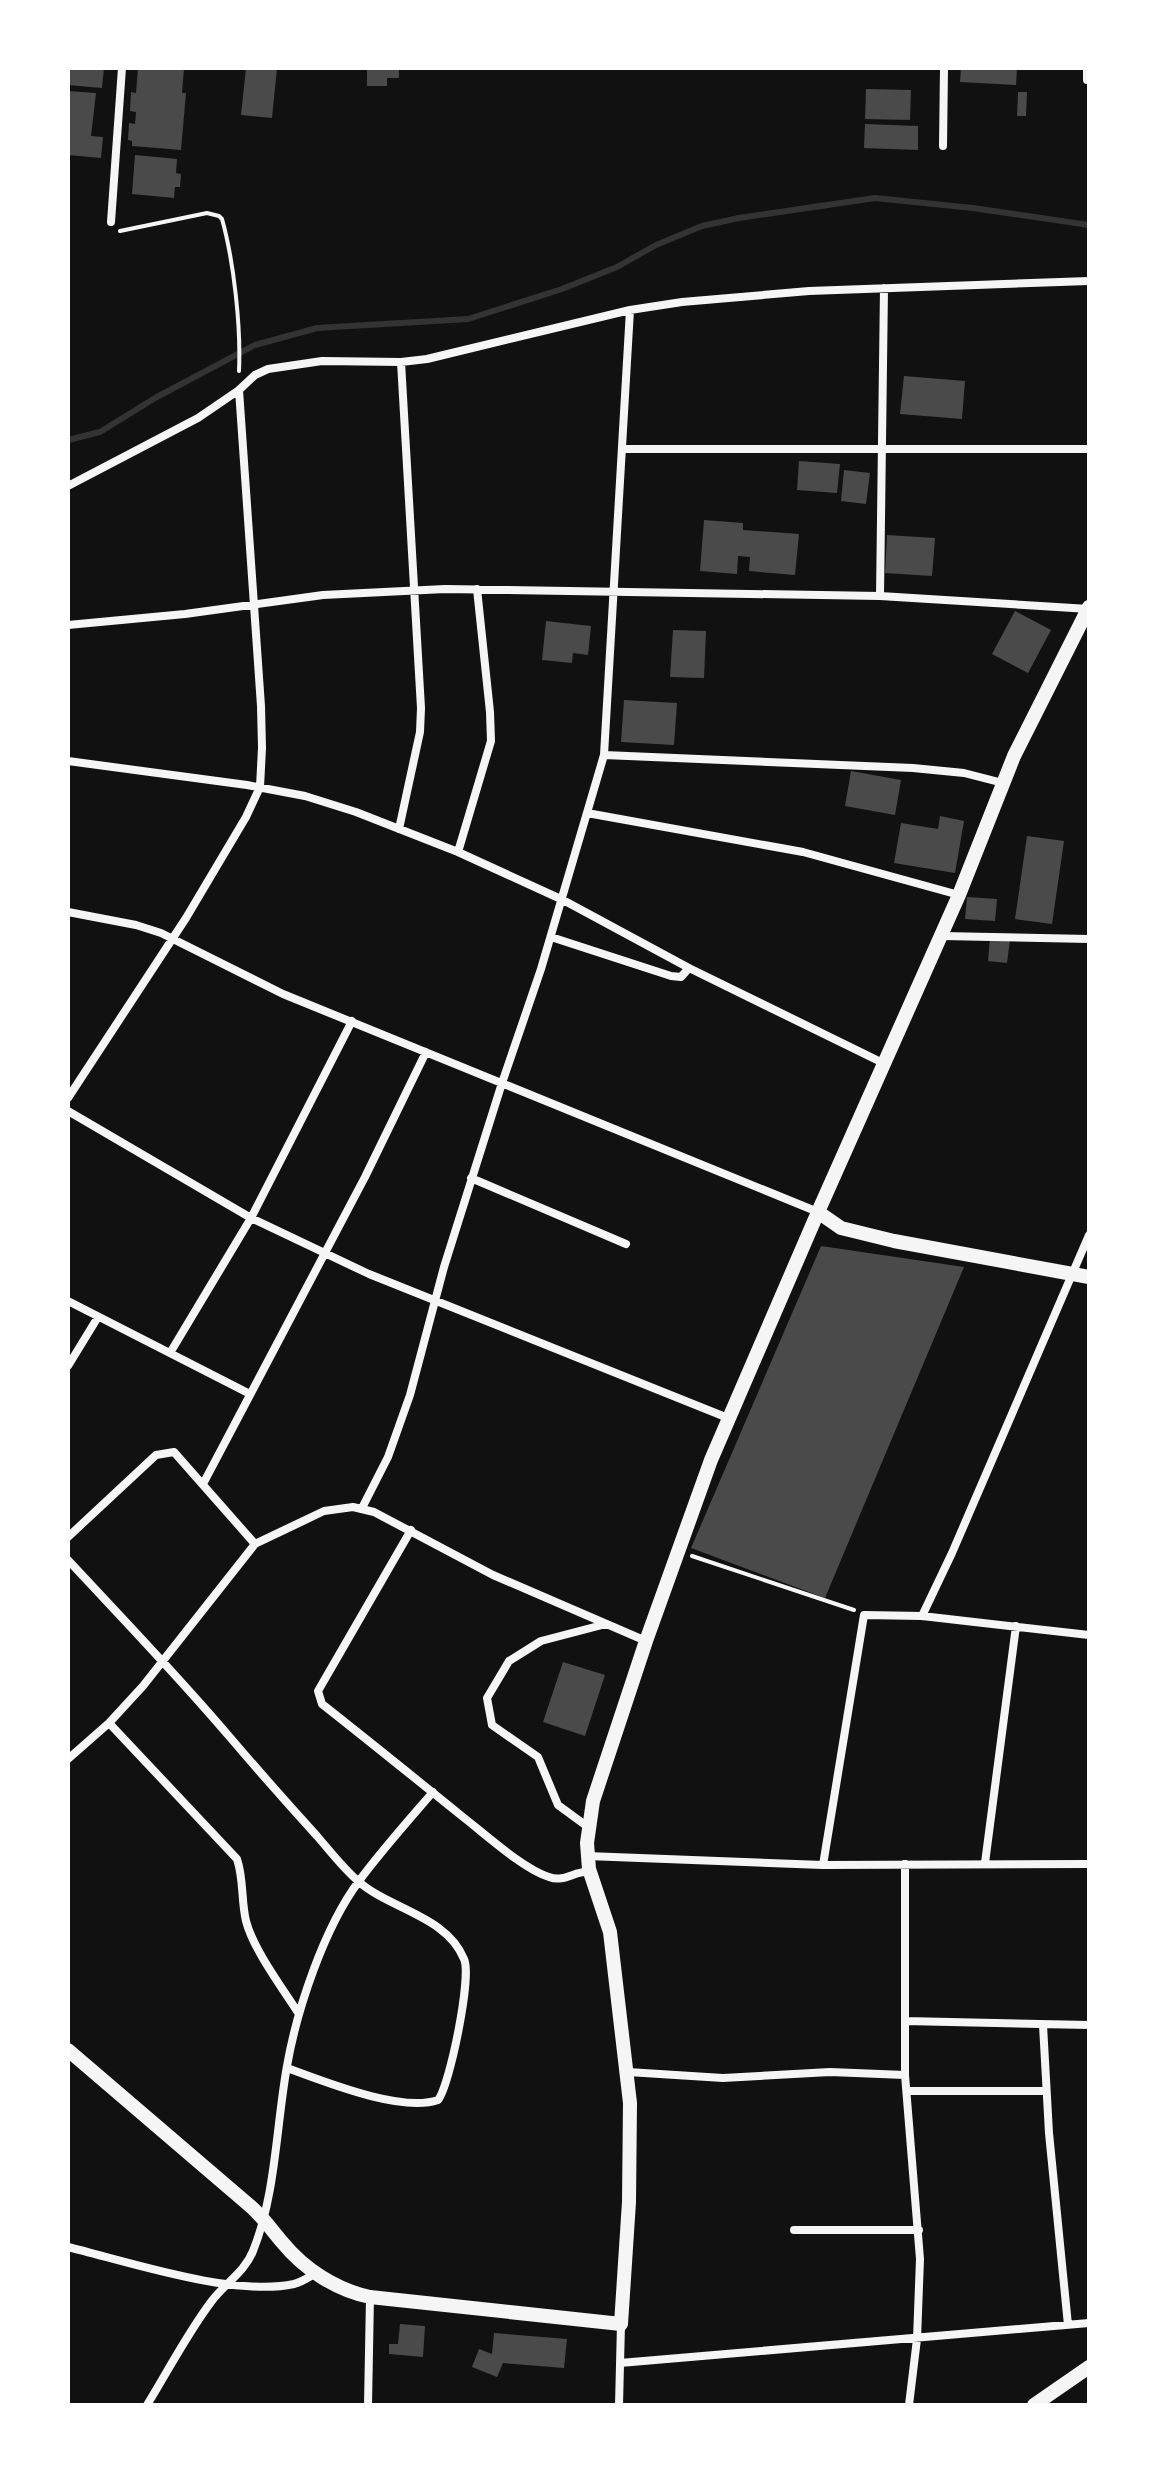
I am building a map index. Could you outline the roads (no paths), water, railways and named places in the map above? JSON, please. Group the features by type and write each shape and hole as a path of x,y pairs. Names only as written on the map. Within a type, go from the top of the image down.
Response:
{"street":[{"path":"111,222 122,68"},
{"path":"943,146 944,68"},
{"path":"1087,68 1087,80"},
{"path":"68,486 191,422 239,390 255,375 282,365 335,361 401,362 444,356 630,310 719,298 884,288 1089,281"},
{"path":"880,596 884,288"},
{"path":"362,1508 382,1470 404,1414 471,1178 563,900 604,755 630,310"},
{"path":"399,829 421,722 401,362"},
{"path":"68,1098 172,938 246,817 260,787 262,734 239,390"},
{"path":"622,449 1089,449"},
{"path":"458,852 491,741 477,589"},
{"path":"68,625 323,595 415,590 880,596 1089,608 1027,727 959,895 728,1418 646,1641 593,1801 587,1856 610,1932 628,2072 631,2148 619,2405"},
{"path":"604,755 913,768 964,773 1003,783"},
{"path":"68,761 260,787 320,800 399,829 563,900 689,968 883,1063"},
{"path":"587,813 803,852 959,895"},
{"path":"68,912 136,925 172,938 269,988 818,1212 841,1228 946,1252 1089,1277"},
{"path":"941,936 1089,939"},
{"path":"551,937 671,976 681,977 689,968"},
{"path":"170,1353 251,1218 352,1021"},
{"path":"203,1484 325,1254 426,1052"},
{"path":"68,1111 251,1218 325,1254 435,1302 728,1418"},
{"path":"471,1178 626,1244"},
{"path":"922,1616 959,1539 1089,1235"},
{"path":"68,1301 250,1394"},
{"path":"68,1366 98,1317"},
{"path":"68,1537 156,1455 174,1452 255,1544"},
{"path":"68,1759 109,1723 163,1661 255,1544 324,1511 362,1508 411,1530 479,1569 646,1641"},
{"path":"411,1530 318,1691 322,1704 495,1843 545,1876 558,1880 582,1871 590,1872"},
{"path":"68,1560 163,1661 358,1882 432,1925 456,1945 465,1959 468,1973 445,2086 441,2097 433,2102 397,2101 287,2068"},
{"path":"823,1865 864,1615 922,1616 1089,1635"},
{"path":"588,1827 558,1805 538,1757 492,1725 487,1698 509,1661 541,1641 606,1624"},
{"path":"985,1863 1016,1626"},
{"path":"109,1723 237,1859 243,1875 246,1922 266,1964 299,2014"},
{"path":"147,2405 209,2305 249,2262 259,2237 299,2014 327,1942 358,1882 433,1792"},
{"path":"587,1856 823,1865 1089,1864"},
{"path":"905,1864 905,2075 919,2230 920,2303 909,2405"},
{"path":"905,2021 1089,2025"},
{"path":"1043,2025 1046,2091 1068,2325"},
{"path":"68,2050 263,2218 283,2244 317,2273 343,2289 370,2297 621,2324"},
{"path":"628,2072 723,2078 830,2072 905,2075"},
{"path":"907,2091 1046,2091"},
{"path":"794,2230 919,2230"},
{"path":"68,2247 228,2283 291,2284 317,2273"},
{"path":"368,2405 370,2297"},
{"path":"620,2363 1089,2323"},
{"path":"1034,2405 1089,2367"}],"waterway":[{"path":"68,440 100,432 155,398 255,345 317,328 468,319 562,289 617,267 656,245 702,226 739,218 875,198 1089,225"}]}
